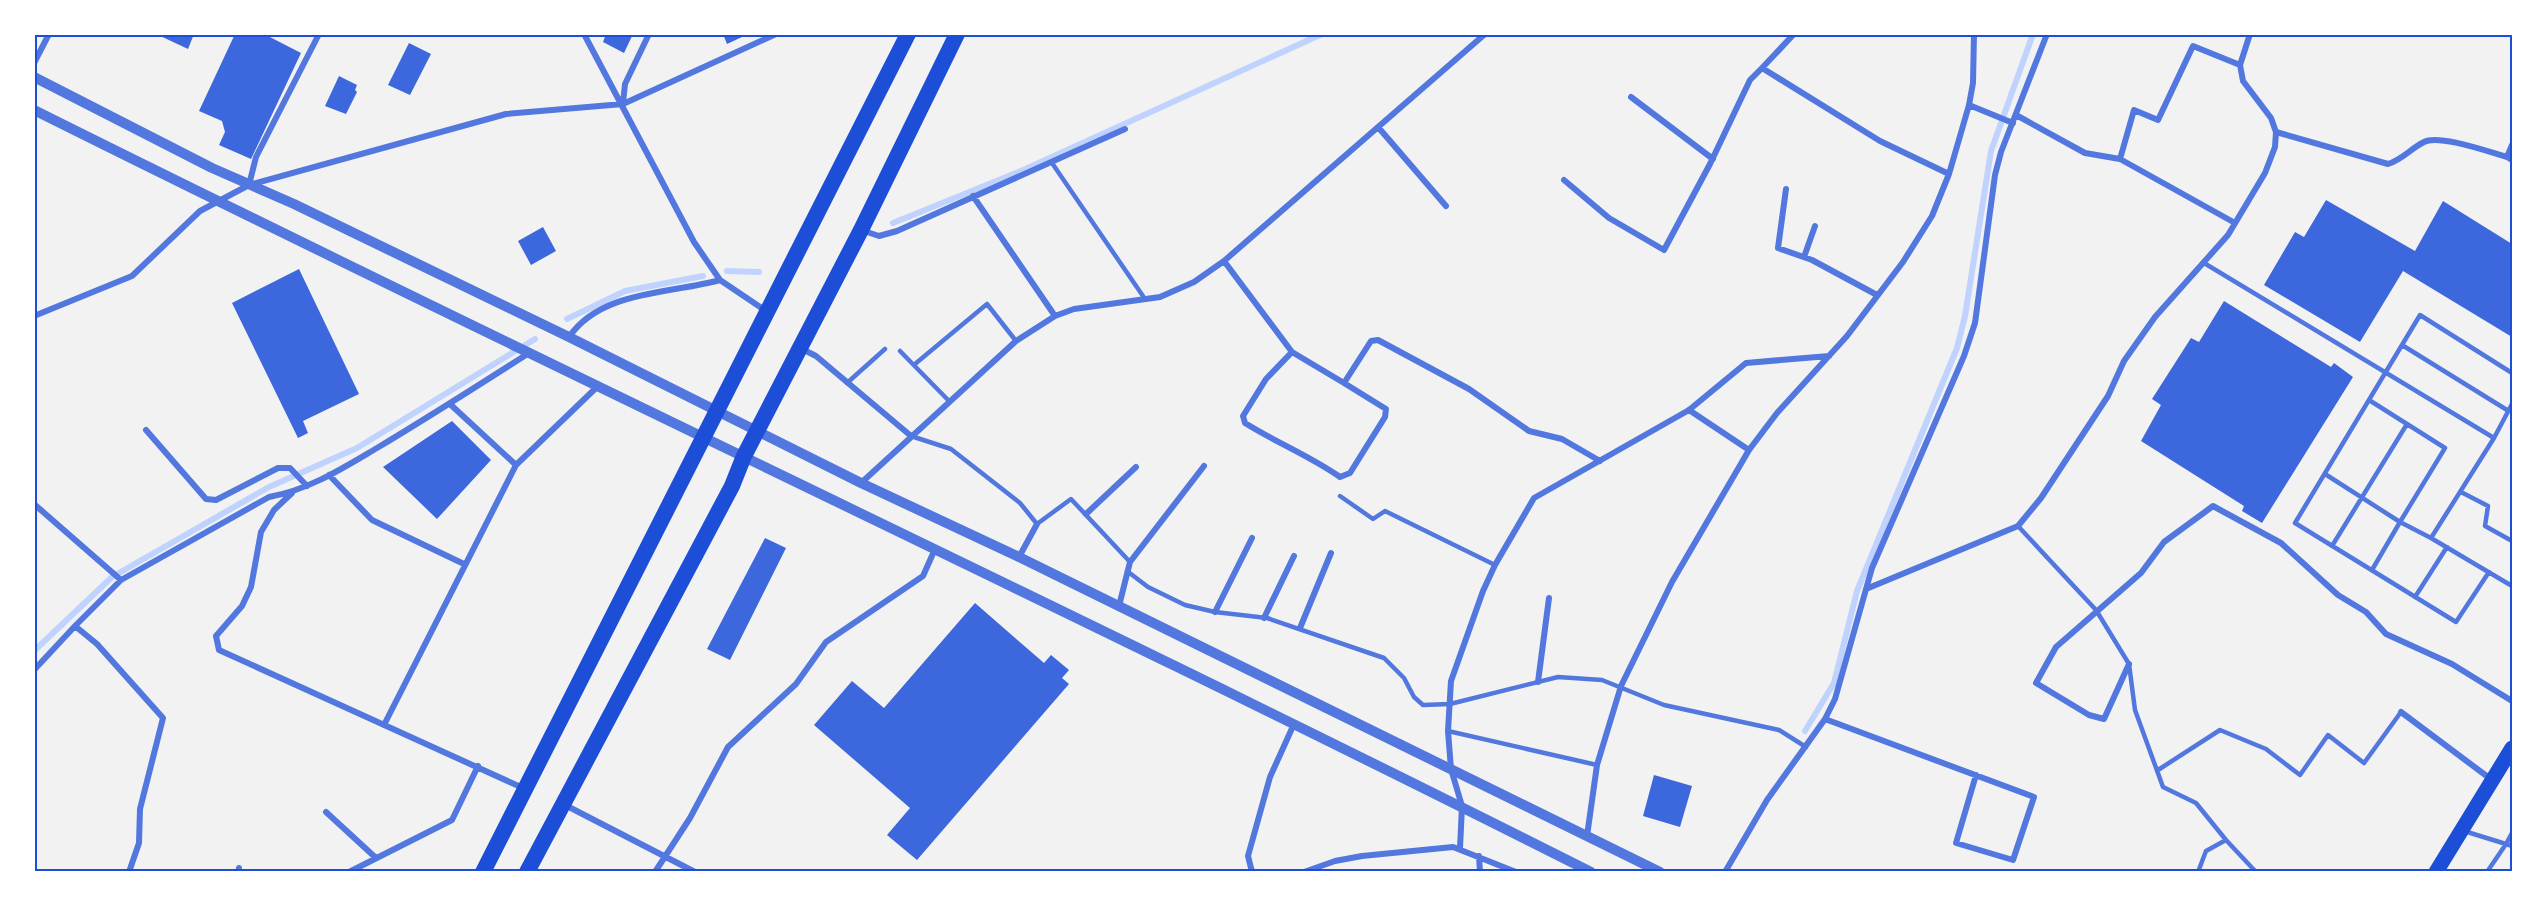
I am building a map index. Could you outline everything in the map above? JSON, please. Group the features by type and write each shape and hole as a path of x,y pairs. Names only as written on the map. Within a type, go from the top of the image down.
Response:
{"highway":[{"path":"483,872 908,34"},
{"path":"527,872 561,804 732,486 744,456 861,230 957,34"}],"main road":[{"path":"2436,872 2512,748"}],"street":[{"path":"34,63 49,34"},
{"path":"249,184 256,157 319,34"},
{"path":"584,34 694,242 720,280 767,312"},
{"path":"623,104 626,84 649,34"},
{"path":"34,316 132,276 191,218 215,201 249,184 506,114 623,104 776,34"},
{"path":"861,483 1016,341 1055,316 1074,309 1160,297 1194,282 1224,261 1485,34"},
{"path":"1564,180 1609,218 1664,250 1713,159 1750,80 1794,34"},
{"path":"1587,836 1597,765 1621,686 1671,582 1749,450 1829,356 1925,230 1949,174 1969,105 1973,83 1974,34"},
{"path":"1725,872 1767,800 1825,719 1842,679 1872,568 1964,356 1975,323 1995,175 2047,34"},
{"path":"1866,589 2018,526 2041,498 2108,396 2130,352 2155,317 2204,263 2235,223 2265,173 2275,147 2276,132 2271,118 2243,81 2240,65 2250,34"},
{"path":"2120,159 2134,110 2158,120 2193,46 2240,65"},
{"path":"1762,68 1881,141 1949,174"},
{"path":"34,77 212,168 568,337 861,483 1019,557 1660,872"},
{"path":"1631,97 1713,159"},
{"path":"1969,105 2013,123"},
{"path":"34,110 215,201 704,435 1591,872"},
{"path":"2016,115 2085,153 2120,159 2235,223"},
{"path":"1378,127 1446,206"},
{"path":"861,230 879,236 897,231 1125,129"},
{"path":"2276,132 2388,164 2401,160 2424,141 2436,139 2510,158 2512,145"},
{"path":"1786,189 1778,248 1804,257 1877,295"},
{"path":"973,196 1055,316"},
{"path":"1804,257 1815,226"},
{"path":"1224,261 1292,352 1386,409 1385,417 1350,473 1341,477 1309,456 1282,446 1245,423 1243,416 1266,378 1292,352"},
{"path":"568,337 580,321 622,302 657,291 720,280"},
{"path":"1344,383 1371,341 1378,340 1469,389 1530,431 1562,439 1600,461"},
{"path":"801,348 816,356 911,436"},
{"path":"526,790 478,766 219,650 216,636 242,606 250,587 261,532 274,510 292,493 305,484 329,476 451,405 530,352"},
{"path":"1460,848 1461,806 1451,769 1448,731 1451,681 1495,565 1534,498 1689,410 1746,363 1829,356"},
{"path":"384,725 516,465 599,385"},
{"path":"451,405 516,465"},
{"path":"1689,410 1749,450"},
{"path":"146,430 206,499 216,500 278,468 290,468 305,484"},
{"path":"1119,606 1130,562 1204,466"},
{"path":"1086,514 1136,467"},
{"path":"329,476 372,520 464,564"},
{"path":"34,670 121,579 269,497 292,493"},
{"path":"34,504 121,579"},
{"path":"2129,664 2104,719 2089,715 2036,683 2056,647 2141,573 2164,542 2214,506 2281,543 2338,595 2366,612 2386,634 2452,664 2512,701"},
{"path":"1019,557 1037,524"},
{"path":"1215,612 1252,538"},
{"path":"655,872 690,818 728,747 796,684 826,642 923,576 935,549"},
{"path":"1300,628 1331,553"},
{"path":"1264,618 1294,556"},
{"path":"1538,682 1549,598"},
{"path":"75,626 97,644 163,718 140,809 139,843 129,872"},
{"path":"2401,712 2492,781"},
{"path":"1825,719 1976,775 2034,797 2013,860 1956,843 1976,775"},
{"path":"1252,872 1248,856 1270,777 1294,724"},
{"path":"349,872 452,820 478,766"},
{"path":"561,804 695,872"},
{"path":"326,812 376,858"},
{"path":"1308,871 1362,856 1460,848 1516,872"},
{"path":"1479,856 1480,872"}],"lane":[{"path":"1052,163 1145,299"},
{"path":"2204,263 2494,438"},
{"path":"915,364 987,304 1016,341"},
{"path":"2489,572 2456,622 2295,523 2420,315 2512,372"},
{"path":"2402,345 2507,410"},
{"path":"847,382 885,349"},
{"path":"900,351 949,400"},
{"path":"2369,400 2445,448 2372,570"},
{"path":"2432,538 2494,438 2512,404"},
{"path":"2332,546 2407,424"},
{"path":"911,436 951,449 1020,503 1037,524 1071,499 1130,562"},
{"path":"2325,474 2400,522 2432,538 2512,586"},
{"path":"2460,492 2488,506 2485,526 2512,541"},
{"path":"1340,496 1373,519 1385,512 1495,565"},
{"path":"2018,526 2096,610 2129,664 2134,710 2163,787 2196,803 2256,872"},
{"path":"2415,597 2446,547"},
{"path":"1126,571 1148,587 1185,605 1215,612 1264,618 1300,628 1384,658 1404,678 1414,697 1423,705 1450,704 1558,677 1602,680 1664,705 1779,730 1806,747"},
{"path":"2158,770 2220,730 2266,749 2300,776 2328,735 2364,763 2401,712"},
{"path":"1448,731 1597,765"},
{"path":"2462,830 2512,846"},
{"path":"2487,872 2512,834"},
{"path":"2198,872 2206,851 2226,840"}],"building":[{"path":"156,34 194,34 188,49"},
{"path":"235,34 264,34 301,53 251,159 219,145 225,132 222,121 199,111"},
{"path":"606,34 633,34 624,53 603,42"},
{"path":"723,34 741,34 742,37 727,44"},
{"path":"409,43 431,54 410,95 388,85"},
{"path":"339,76 357,85 355,90 357,92 346,114 325,106"},
{"path":"2326,200 2415,251 2443,201 2512,244 2512,337 2403,271 2360,342 2264,285 2295,232 2304,237"},
{"path":"543,227 556,251 531,265 518,241"},
{"path":"299,269 359,394 303,421 308,433 298,438 232,303"},
{"path":"2224,301 2331,367 2334,363 2353,377 2262,523 2242,511 2244,506 2141,441 2161,405 2152,399 2191,338 2199,342"},
{"path":"452,421 491,460 437,519 383,467"},
{"path":"765,538 786,548 730,660 707,649"},
{"path":"975,603 1044,663 1051,655 1069,670 1062,678 1069,684 917,860 887,835 910,808 814,725 852,681 884,708"},
{"path":"1654,775 1692,786 1680,827 1643,816"}],"waterway":[{"path":"893,223 1021,171 1322,34"},
{"path":"1805,731 1834,683 1857,591 1957,348 1965,316 1991,151 2033,34"},
{"path":"727,271 759,272"},
{"path":"567,319 625,291 703,276"},
{"path":"34,651 112,577 269,487 357,448 535,339"}]}
